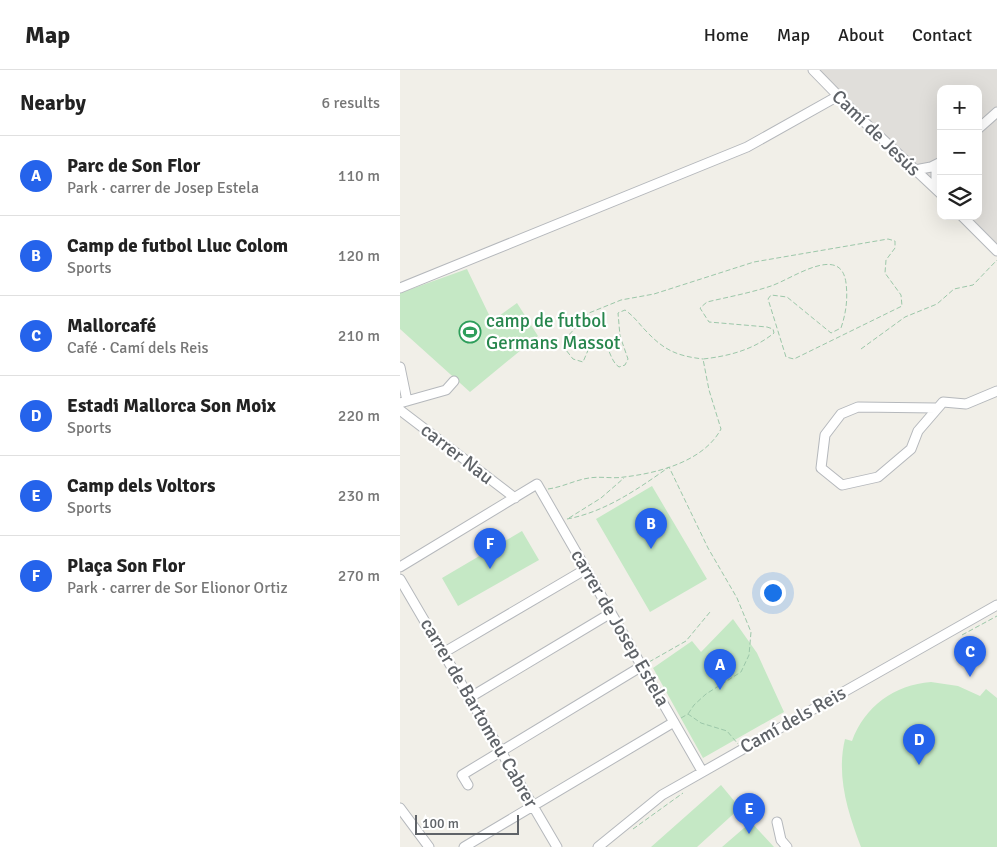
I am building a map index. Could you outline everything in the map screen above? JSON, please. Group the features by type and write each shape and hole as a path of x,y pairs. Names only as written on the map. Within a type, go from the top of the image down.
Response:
{"street":[{"name":"Camí de Jesús","path":"813,70 937,191"},
{"path":"819,70 828,86"},
{"path":"400,288 748,147 838,96"},
{"path":"982,125 997,112"},
{"path":"915,170 937,164"},
{"path":"966,220 997,251"},
{"path":"400,367 404,402 446,390 454,381"},
{"path":"936,408 858,407 841,414 825,435 820,468 842,485 878,477 911,449 918,431 943,402 966,404 997,391"},
{"name":"carrer Nau","path":"400,410 515,498"},
{"path":"400,567 515,498 539,487"},
{"name":"carrer de Josep Estela","path":"539,487 702,771"},
{"path":"443,653 586,569"},
{"name":"carrer de Bartomeu Cabrer","path":"400,579 557,847"},
{"name":"Camí dels Reis","path":"598,847 662,795 997,605"},
{"path":"469,698 611,613"},
{"path":"468,785 462,775 500,750 642,666"},
{"path":"464,847 674,722"},
{"path":"400,808 429,847"},
{"path":"777,822 781,840 787,847"}],"path":[{"path":"888,239 895,241 895,248 886,260 885,272 901,295 902,306 794,359 786,357 768,299 771,295 787,297 832,333 841,328 848,299 845,277 841,268 834,264 818,266 771,286 707,302 700,308 709,322 767,327 773,329 774,333 750,348 724,357 702,359 679,356 664,348 635,317 625,310 618,313 620,336 628,359 625,366 619,367 614,363 606,343 599,339 592,341 583,362 573,359 566,350 567,337 589,313 621,300 654,294 754,262 888,239"},
{"path":"861,349 905,317 937,304 954,289 973,285 997,260"},
{"path":"539,487 563,487 588,478 625,477 669,467 691,458 715,441 721,429 702,359"},
{"path":"625,477 601,498 567,519 584,516 610,504 669,467"},
{"path":"669,467 708,548 737,598 751,632 749,655 741,672 706,694 694,705 688,714 674,722"},
{"path":"642,666 686,641 710,612"},
{"path":"955,639 997,616"},
{"path":"688,714 701,723 727,731 742,749"},
{"path":"632,830 685,791"}],"shaded area":[{"path":"816,70 997,70 997,251 966,220 982,220 982,85 937,85 937,190"}],"green space":[{"name":"camp de futbol Germans Massot","path":"467,269 492,321 517,303 538,336 470,392 400,329 400,293"},
{"path":"652,486 707,579 650,612 596,519"},
{"path":"522,531 539,560 458,606 442,578"},
{"path":"733,619 757,653 784,712 703,758 653,668 692,641 701,652"},
{"path":"931,682 958,686 980,696 986,689 997,698 997,847 861,847 845,794 842,767 845,739 852,741 865,717 882,700 905,688"},
{"path":"721,785 740,808 697,847 651,847"},
{"path":"751,822 774,847 722,847"}],"place":[{"name":"camp de futbol Germans Massot","path":"470,332"},
{"name":"Camp de futbol Lluc Colom","path":"651,549"},
{"name":"Plaça Son Flor","path":"490,569"},
{"name":"Mallorcafé","path":"970,677"},
{"name":"Parc de Son Flor","path":"720,690"},
{"name":"Estadi Mallorca Son Moix","path":"919,765"},
{"name":"Camp dels Voltors","path":"749,834"}]}
